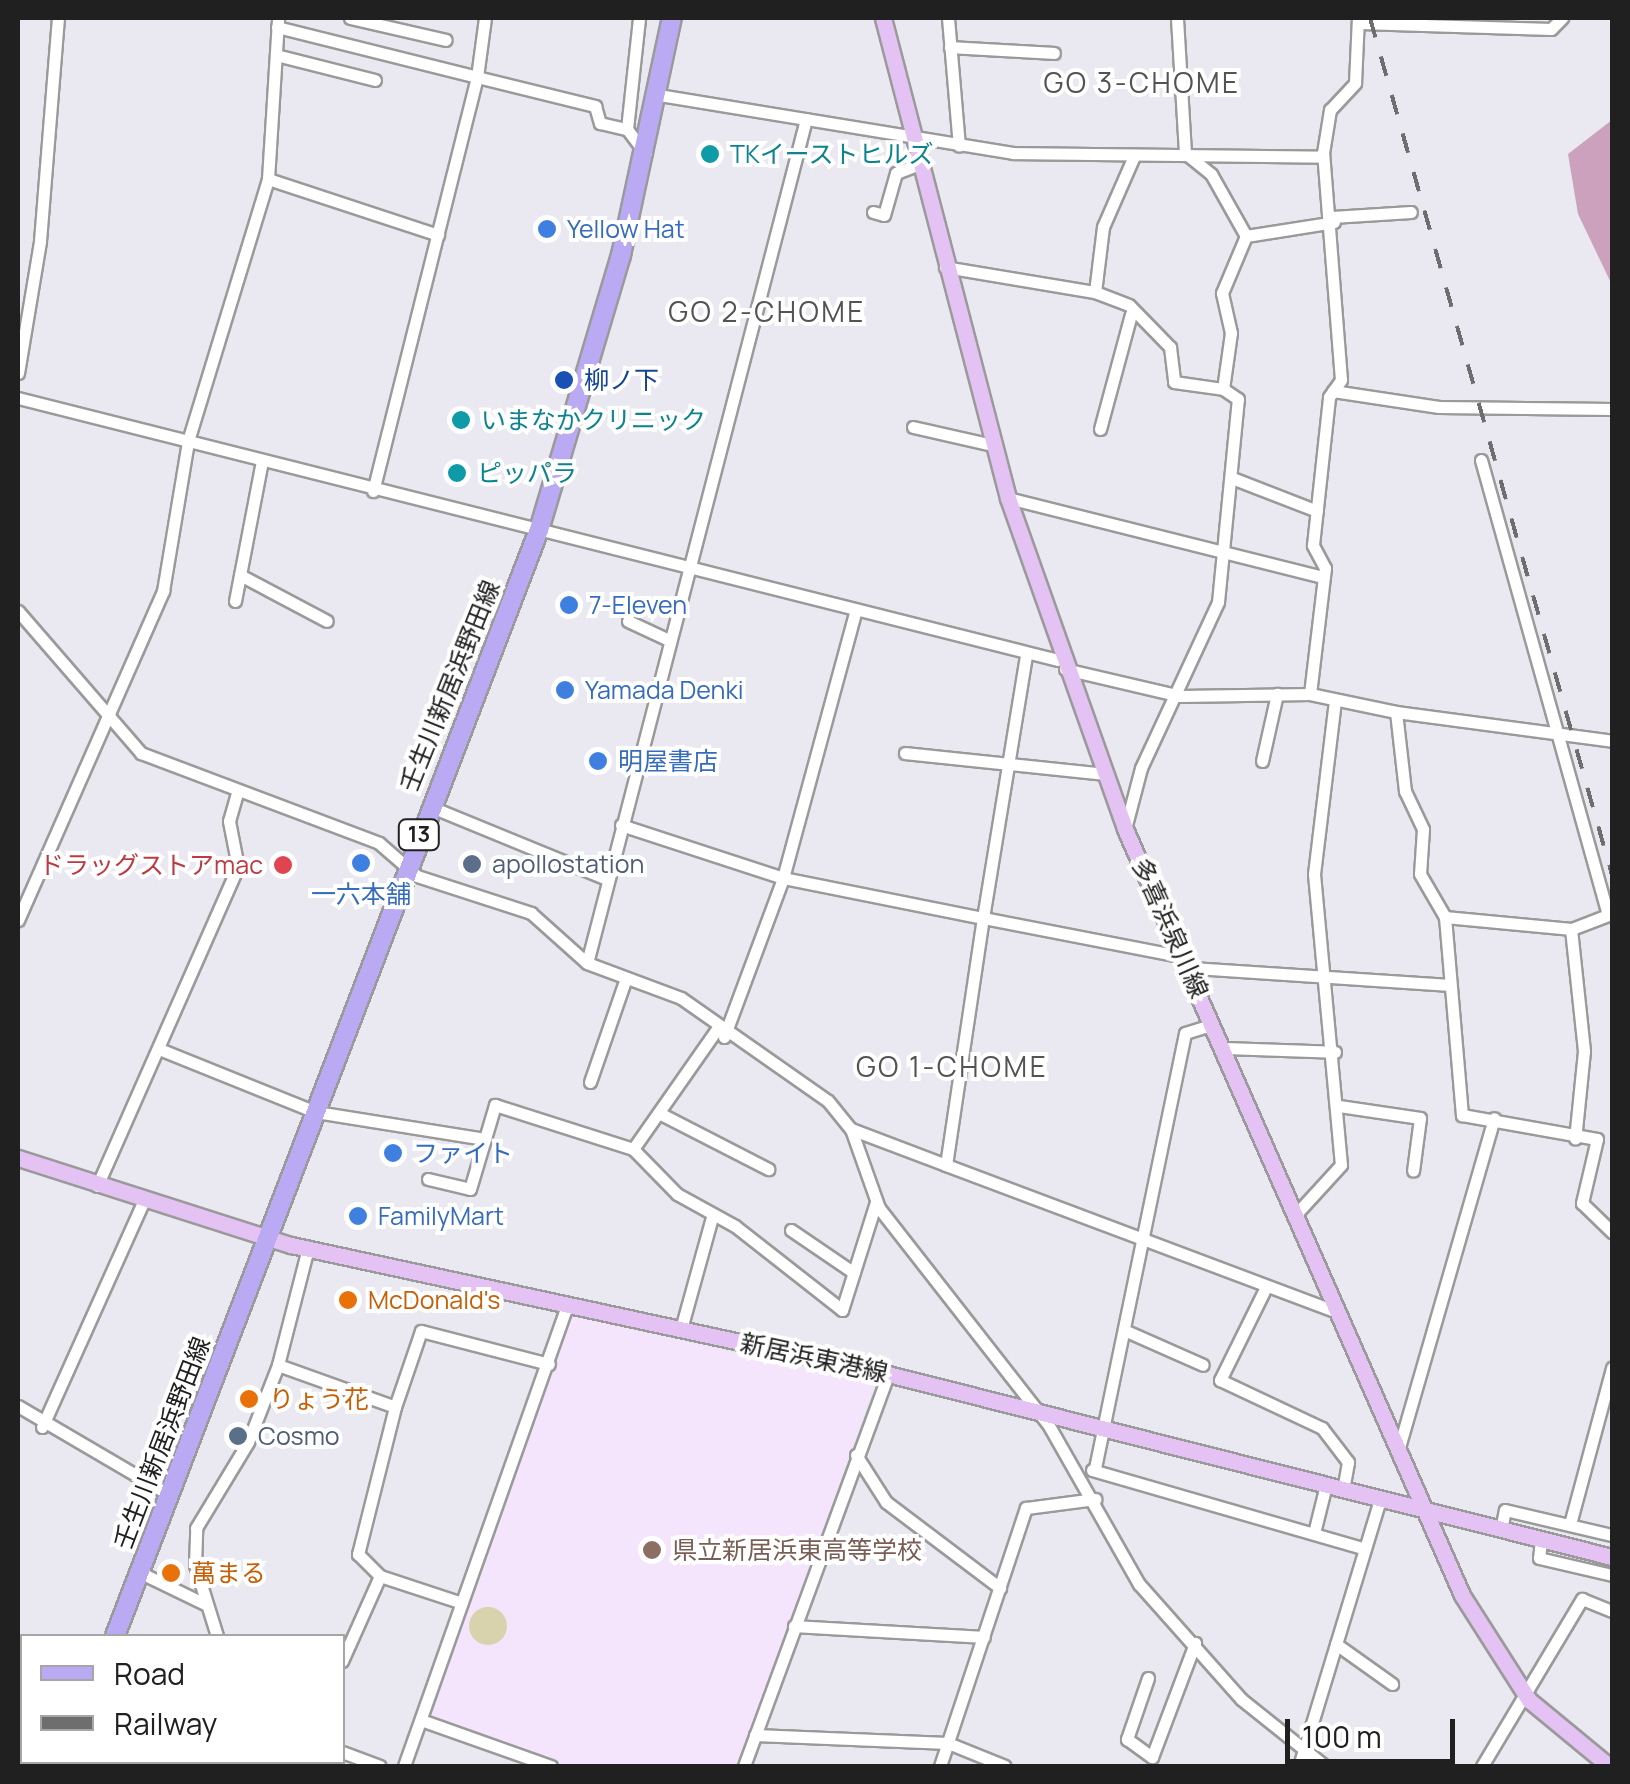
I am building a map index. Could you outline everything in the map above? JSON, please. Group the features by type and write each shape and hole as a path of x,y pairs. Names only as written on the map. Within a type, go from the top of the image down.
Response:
{"main road":[{"name":"壬生川新居浜野田線","path":"116,1634 270,1238 429,806 539,530 646,154 672,18"},
{"name":"多喜浜泉川線","path":"883,18 1008,498 1060,664 1125,830 1190,963 1212,1025 1400,1444 1462,1594 1529,1700 1609,1766"},
{"name":"新居浜東港線","path":"18,1158 143,1202 308,1248 888,1374 1612,1558"}],"street":[{"path":"18,373 40,241 58,18"},
{"path":"350,18 446,40"},
{"path":"373,491 476,77 485,18"},
{"path":"627,130 639,18"},
{"path":"948,18 959,146"},
{"path":"1177,18 1186,156"},
{"path":"1310,694 1324,578 1317,511 1333,391 1341,380 1333,220 1322,157 1330,110 1355,83 1359,20 1551,29 1562,18"},
{"path":"18,920 163,591 188,441 268,179 277,22 595,106 600,123 627,130 646,154"},
{"path":"950,47 1054,53"},
{"path":"276,56 375,80"},
{"path":"659,95 959,146 1134,156 1322,157"},
{"path":"587,963 806,118"},
{"path":"1095,292 1103,227 1134,156"},
{"path":"1186,156 1211,174 1246,236"},
{"path":"873,212 884,215 896,172 920,164"},
{"path":"268,179 438,235"},
{"path":"1246,236 1333,220 1411,212"},
{"path":"1223,389 1231,333 1222,293 1246,236"},
{"path":"946,267 1095,292 1131,314 1170,347 1174,382 1223,389 1238,399 1218,602 1180,696 1140,768 1125,830"},
{"path":"1100,429 1131,314"},
{"path":"1333,391 1440,407 1612,409"},
{"path":"18,398 1180,696 1310,694 1396,712 1612,741"},
{"path":"914,427 993,445"},
{"path":"1445,917 1571,929 1608,915 1480,460"},
{"path":"235,601 262,461"},
{"path":"1232,478 1317,511"},
{"path":"1008,498 1324,578"},
{"path":"240,575 327,621"},
{"path":"18,611 106,720 141,754 379,844 406,869 531,913 587,963 681,998 721,1033 828,1101 851,1129 876,1202 1040,1414 1090,1472 1365,1548"},
{"path":"633,1149 721,1033 783,878 855,613"},
{"path":"628,621 669,640"},
{"path":"946,1166 1026,656"},
{"path":"1262,761 1277,694"},
{"path":"1297,1213 1340,1165 1330,974 1318,948 1314,818 1335,701"},
{"path":"1396,712 1406,791 1423,828 1420,874 1445,917 1462,1116 1494,1118 1575,1138 1597,1139 1582,1203 1612,1232"},
{"path":"905,753 1105,774"},
{"path":"98,1186 238,867 229,821 238,793"},
{"path":"429,806 607,879"},
{"path":"621,825 783,878 1190,963 1448,986"},
{"path":"1571,929 1584,1051 1575,1138"},
{"path":"590,1082 626,978"},
{"path":"1212,1025 1186,1033 1090,1472 1095,1499 1139,1584 1301,1760 1325,1766"},
{"path":"1223,1048 1335,1052"},
{"path":"159,1049 316,1112 484,1139"},
{"path":"428,1179 470,1189 495,1106 633,1149 677,1194 714,1214 842,1310 876,1202"},
{"path":"1339,1106 1420,1118 1413,1171"},
{"path":"659,1113 768,1169"},
{"path":"1400,1444 1494,1118"},
{"path":"851,1129 1340,1313"},
{"path":"42,1428 143,1202"},
{"path":"682,1329 714,1214"},
{"path":"791,1230 854,1273"},
{"path":"216,1634 206,1604 196,1528 248,1442 278,1366 308,1248"},
{"path":"1266,1287 1220,1380 1322,1428 1348,1462 1314,1533"},
{"path":"404,1766 568,1304"},
{"path":"1124,1330 1202,1365"},
{"path":"462,1602 380,1576 358,1554 395,1407 421,1331 548,1364"},
{"path":"278,1366 395,1407"},
{"path":"1570,1524 1612,1368"},
{"path":"744,1766 888,1374"},
{"path":"18,1406 42,1428 168,1494"},
{"path":"856,1456 886,1502 1000,1588"},
{"path":"940,1766 1026,1508 1095,1499"},
{"path":"1301,1760 1380,1499"},
{"path":"1501,1530 1505,1510 1612,1535"},
{"path":"1541,1540 1539,1558 1612,1575"},
{"path":"139,1572 206,1604"},
{"path":"345,1654 380,1576"},
{"path":"1482,1766 1529,1700 1582,1599 1612,1611"},
{"path":"794,1626 984,1637"},
{"path":"1148,1678 1127,1740 1152,1757 1195,1642"},
{"path":"1336,1644 1392,1684"},
{"path":"421,1720 551,1766"},
{"path":"756,1735 948,1743 1005,1766"},
{"path":"345,1753 380,1766"}],"shaded area":[{"path":"1612,120 1612,285 1578,214 1568,154"},
{"name":"県立新居浜東高等学校","path":"573,1315 874,1386 738,1766 561,1766 430,1719"},
{"path":"488,1607 501,1613 507,1626 501,1639 488,1645 475,1639 469,1626 475,1613"}],"railway":[{"path":"1370,18 1612,875"}],"place":[{"name":"TKイーストヒルズ","path":"710,154"},
{"name":"Yellow Hat","path":"547,229"},
{"name":"柳ノ下","path":"564,380"},
{"name":"いまなかクリニック","path":"461,420"},
{"name":"ピッパラ","path":"457,473"},
{"name":"7-Eleven","path":"569,605"},
{"name":"Yamada Denki","path":"565,690"},
{"name":"明屋書店","path":"598,761"},
{"name":"一六本舗","path":"361,863"},
{"name":"apollostation","path":"472,864"},
{"name":"ドラッグストアmac","path":"283,865"},
{"name":"ファイト","path":"393,1153"},
{"name":"FamilyMart","path":"358,1216"},
{"name":"McDonald's","path":"348,1300"},
{"name":"りょう花","path":"249,1399"},
{"name":"Cosmo","path":"238,1436"},
{"name":"県立新居浜東高等学校","path":"652,1550"},
{"name":"萬まる","path":"171,1573"}],"district":[{"name":"GO 3-CHOME","path":"1142,82"},
{"name":"GO 2-CHOME","path":"767,311"},
{"name":"GO 1-CHOME","path":"952,1066"}]}
